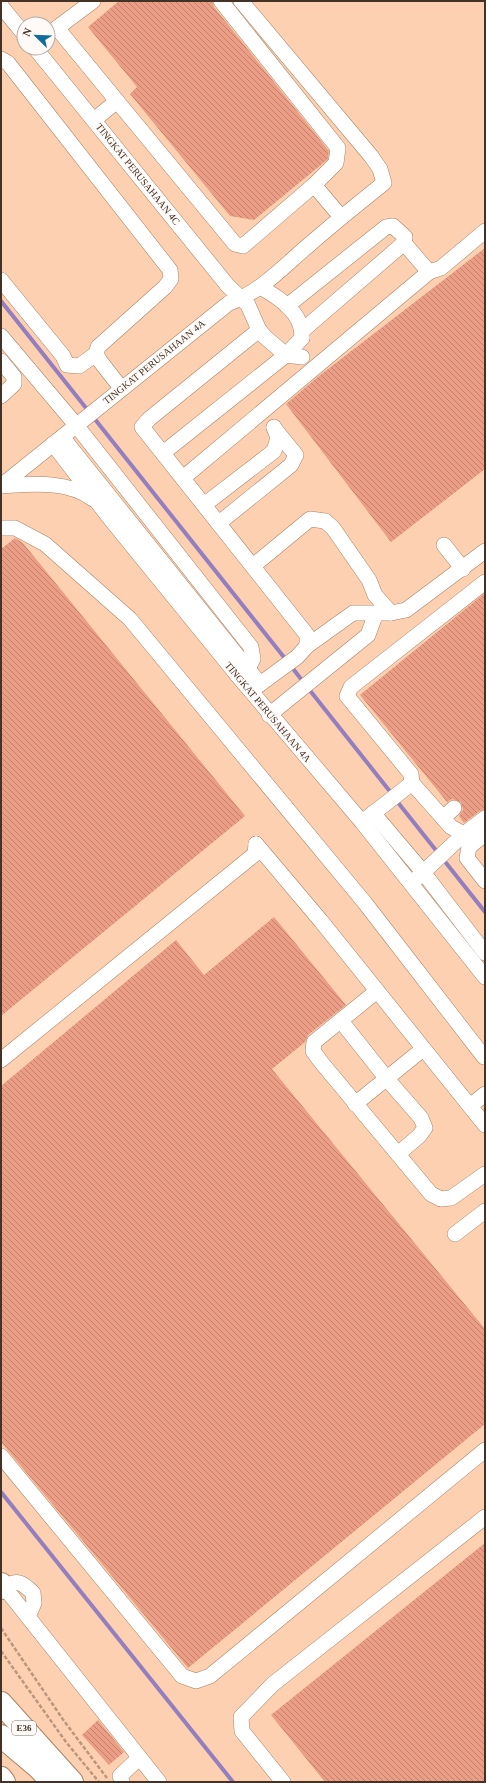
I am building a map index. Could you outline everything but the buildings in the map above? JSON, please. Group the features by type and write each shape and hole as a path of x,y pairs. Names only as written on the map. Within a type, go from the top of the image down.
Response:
{"highway":[{"name":"E36","path":"1,1703 72,1782"},
{"path":"1,1736 38,1767 52,1782"},
{"path":"1,1778 4,1782"}],"street":[{"path":"93,1 57,28 235,244 243,246 314,185 336,163 338,148 221,1"},
{"name":"TINGKAT PERUSAHAAN 4A","path":"1,486 121,388 229,303 242,298 260,287 384,183 380,169 241,1"},
{"path":"1,6 16,24"},
{"name":"TINGKAT PERUSAHAAN 4C","path":"42,56 228,286 248,305 259,330"},
{"path":"1,59 8,63 170,270 171,279 165,287 98,347 96,354 79,366 67,365 63,356 1,280"},
{"path":"94,120 117,101"},
{"path":"314,185 342,217"},
{"path":"287,306 386,227 393,226 405,237 404,242 429,272"},
{"path":"183,478 429,272 441,268 485,232"},
{"path":"163,453 286,355 302,334 404,242"},
{"path":"260,287 281,300 292,310 302,334 302,357 312,370"},
{"path":"302,357 286,355 259,330 149,419 142,427 307,635 302,651"},
{"path":"1,336 76,425 251,647 253,659 243,673 58,440"},
{"path":"96,354 121,388"},
{"path":"1,361 14,377 14,384 1,396"},
{"path":"219,523 292,466 296,455 274,428 260,414"},
{"path":"204,505 274,451 278,438 274,428"},
{"name":"TINGKAT PERUSAHAAN 4A","path":"58,440 108,516 243,673 255,688 269,715 372,814 410,884 485,977"},
{"path":"1,486 49,484 72,489 92,497 108,516"},
{"path":"253,566 310,519 325,521 333,528 351,552 369,580 384,613"},
{"path":"1,528 15,528 45,544 130,619 365,903 484,1057"},
{"path":"444,545 463,568"},
{"path":"255,688 353,613 384,613 406,610 485,551"},
{"path":"485,582 352,686 347,696 411,774 408,786 372,814 427,868 443,898 485,953"},
{"path":"269,715 368,636 384,613"},
{"path":"408,786 451,827 464,834"},
{"path":"443,818 454,808"},
{"path":"410,884 464,834 485,818"},
{"path":"485,834 469,847 467,858 485,881"},
{"path":"1,1060 255,854 256,844 485,1125"},
{"path":"430,908 443,898"},
{"path":"377,991 314,1042 313,1050 355,1104 431,1194 441,1199 451,1198 485,1174"},
{"path":"341,1021 387,1079 421,1118 425,1128 419,1136 398,1154"},
{"path":"355,1104 423,1049"},
{"path":"470,1106 485,1094"},
{"path":"456,1234 485,1211"},
{"path":"1,1456 182,1676 196,1681 210,1676 485,1450"},
{"path":"282,1782 242,1731 241,1717 273,1684 485,1517"},
{"path":"3,1586 159,1782"},
{"path":"122,1782 120,1776 139,1758"}],"path":[{"path":"1,1628 64,1721 109,1782"},
{"path":"1,1652 66,1742 99,1782"}],"waterway":[{"path":"1,301 287,661"},
{"path":"291,666 304,683"},
{"path":"308,688 392,794"},
{"path":"396,800 485,912"},
{"path":"1,1492 233,1782"}]}
